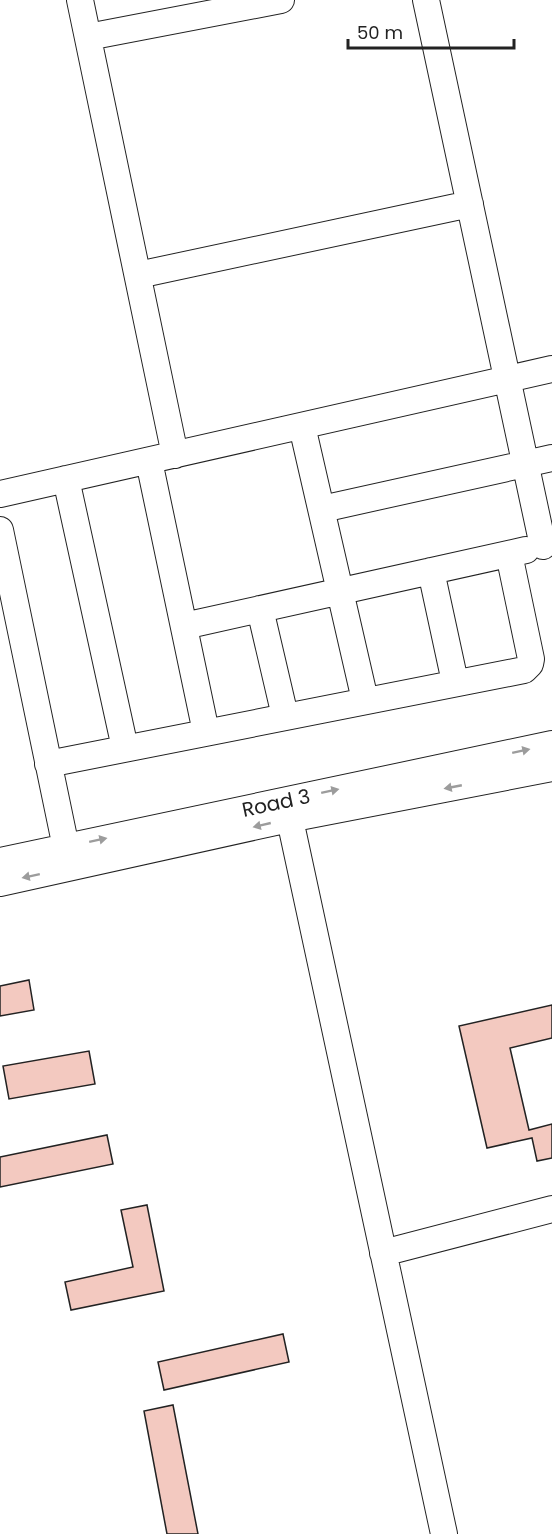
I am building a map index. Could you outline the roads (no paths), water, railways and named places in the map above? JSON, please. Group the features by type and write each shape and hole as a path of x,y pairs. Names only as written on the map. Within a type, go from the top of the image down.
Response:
{"street":[{"path":"80,0 175,454"},
{"path":"88,37 282,0"},
{"path":"184,626 547,545 525,464 426,0"},
{"path":"138,274 470,204"},
{"path":"0,494 552,369"},
{"path":"302,426 365,700"},
{"path":"322,509 552,458"},
{"path":"149,461 206,732"},
{"path":"66,479 125,748"},
{"path":"0,531 6,587 68,857"},
{"path":"48,764 524,670 530,664 531,659 509,554"},
{"path":"431,571 455,682"},
{"path":"260,609 285,716"},
{"name":"Road 3","path":"0,861 68,857 287,810 552,744"},
{"name":"Road 3","path":"287,810 552,768"},
{"path":"287,810 444,1534"},
{"name":"Road 3","path":"0,883 68,857"},
{"path":"384,1253 552,1209"}]}
